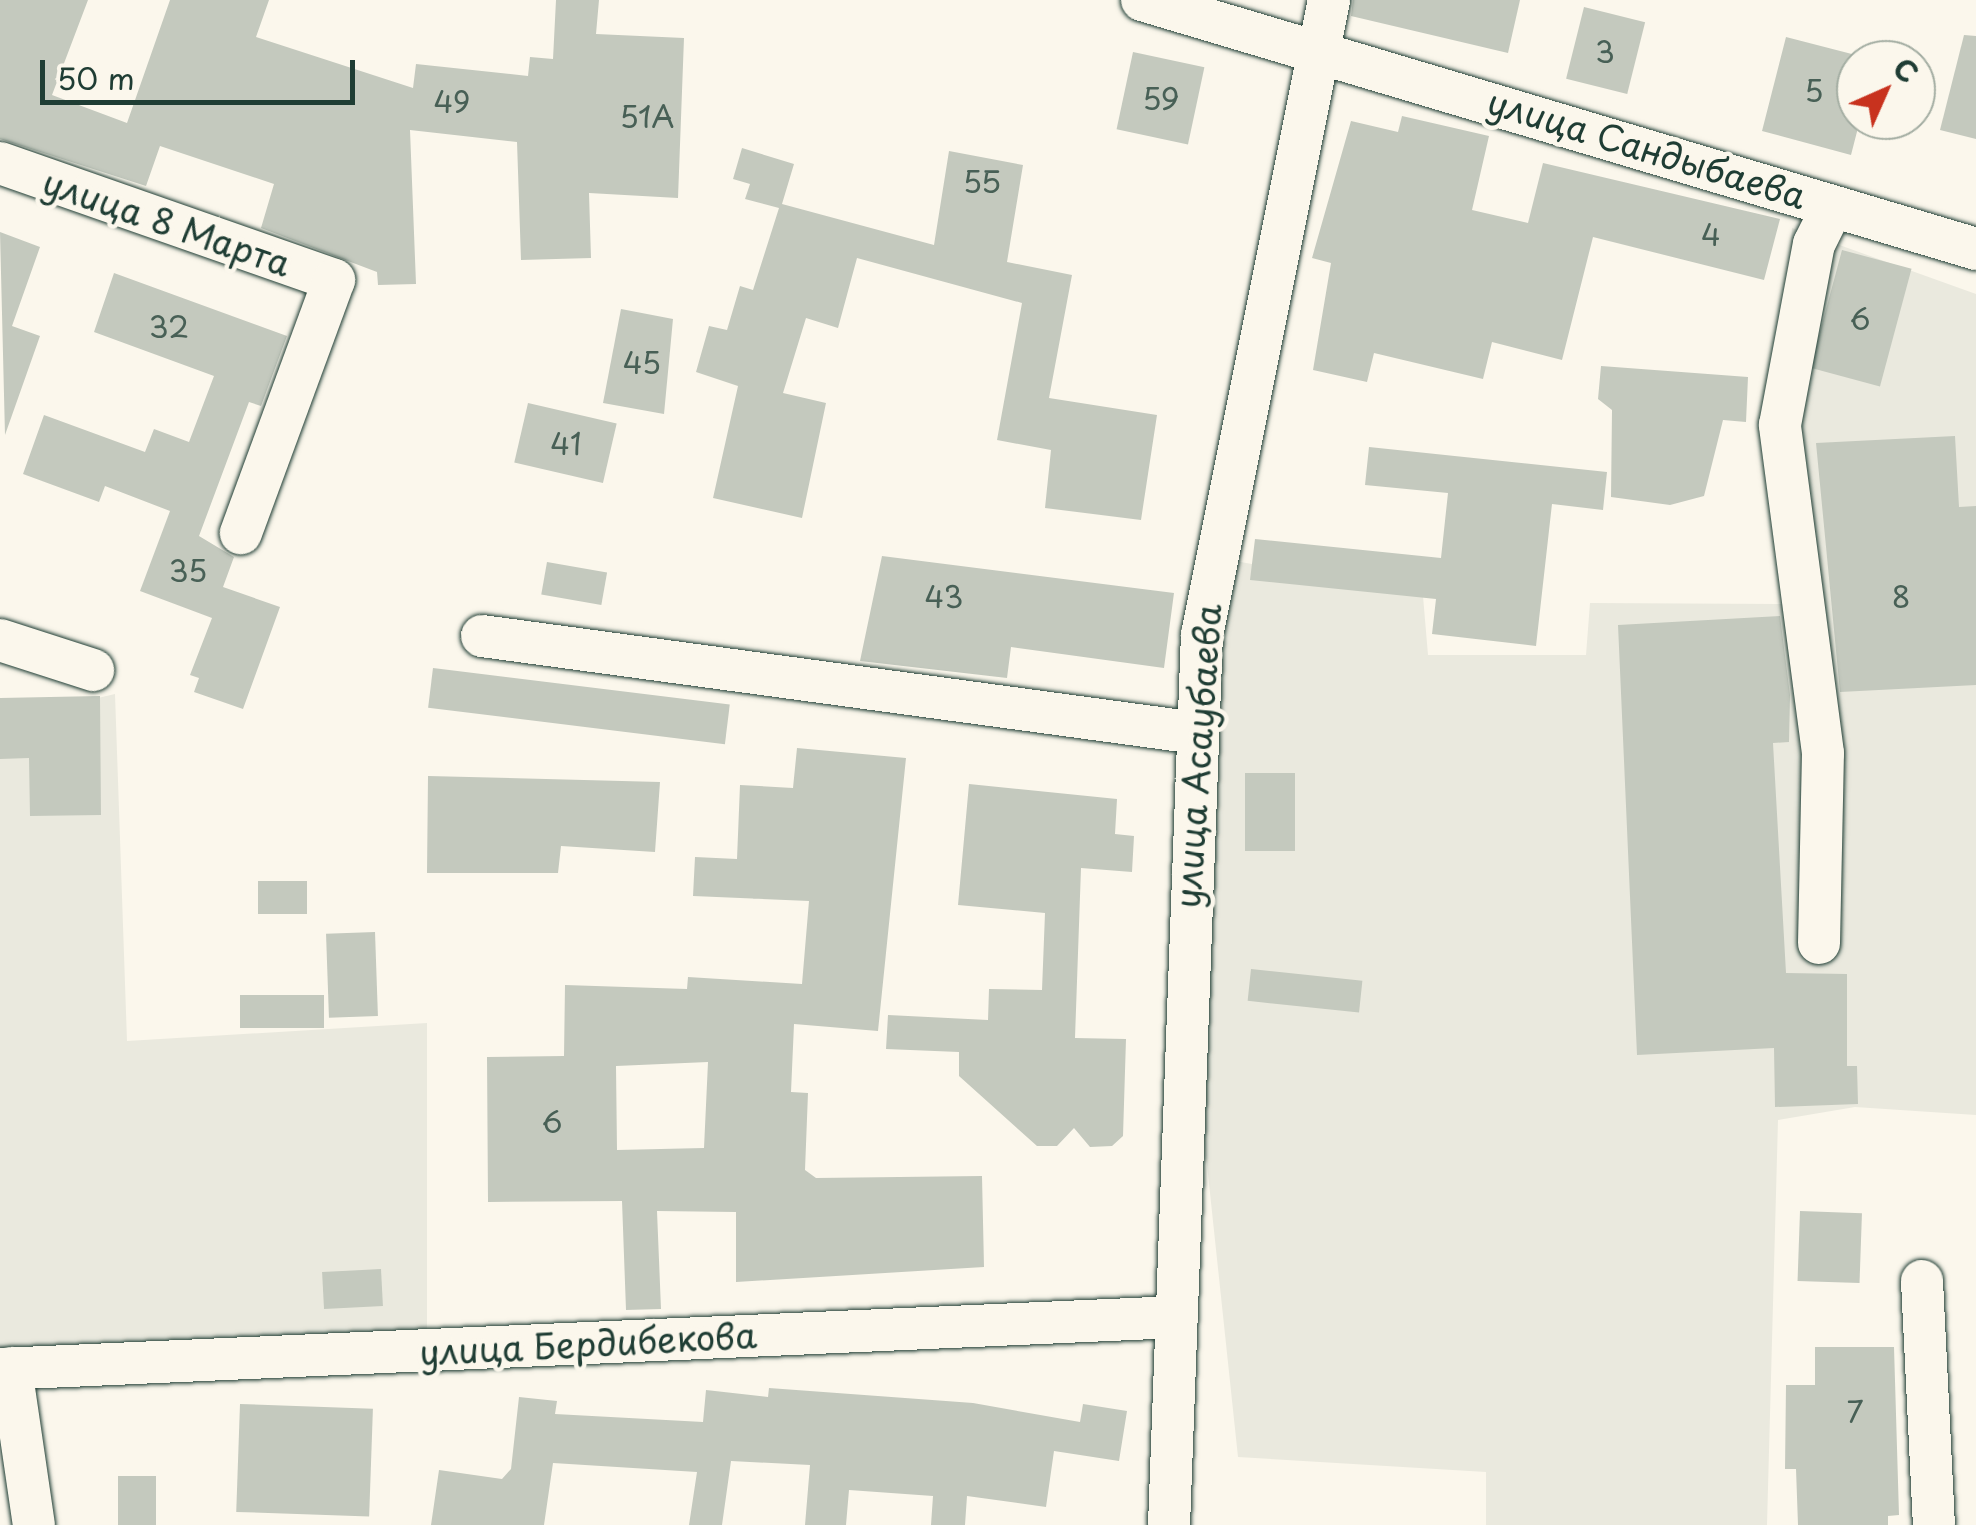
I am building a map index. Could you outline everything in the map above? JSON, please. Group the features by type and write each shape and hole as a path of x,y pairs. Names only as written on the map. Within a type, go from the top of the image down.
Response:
{"street":[{"name":"улица Сандыбаева","path":"1142,0 1317,48 1976,248"},
{"name":"улица Асаубаева","path":"1169,1525 1198,732 1214,546 1329,0"},
{"name":"улица 8 Марта","path":"0,163 334,280 241,532"},
{"path":"1819,942 1823,753 1780,425 1814,244 1834,206"},
{"path":"482,636 1198,732"},
{"path":"0,640 93,670"},
{"path":"1922,1281 1934,1525"},
{"name":"улица Бердибекова","path":"6,1369 1177,1317"},
{"path":"6,1369 34,1525"}],"shaded area":[{"path":"1792,228 1976,294 1976,1115 1855,1107 1778,1120 1767,1525 1486,1525 1486,1472 1238,1457 1194,1042 1189,733 1230,560 1423,596 1428,655 1586,655 1590,603 1804,604 1781,385"},
{"path":"115,694 127,1041 427,1023 427,1336 0,1357 0,721"}],"building":[{"path":"0,0 88,0 52,95 127,123 170,0 269,0 256,37 413,88 416,64 528,76 530,57 553,59 556,0 599,0 596,34 684,38 678,198 589,193 591,258 521,260 517,142 410,130 416,284 378,285 377,272 261,228 274,184 160,146 146,186 0,139"},
{"path":"1353,0 1520,0 1508,53 1351,16"},
{"path":"1584,7 1645,22 1627,94 1566,79"},
{"path":"1964,35 1976,36 1976,139 1940,130"},
{"path":"1786,37 1836,50 1836,140 1855,140 1851,155 1762,131"},
{"path":"1133,52 1204,67 1188,144 1117,129"},
{"path":"1402,116 1489,136 1472,210 1528,223 1543,163 1780,219 1764,280 1593,237 1562,360 1492,342 1483,379 1374,353 1367,382 1313,370 1331,263 1312,258 1351,121 1398,132"},
{"path":"742,148 794,164 782,204 934,245 949,151 1023,165 1007,262 1072,275 1049,398 1157,415 1141,520 1045,508 1051,450 997,440 1022,303 857,258 838,328 806,318 783,393 826,403 802,518 713,498 738,386 696,372 709,326 727,330 740,286 753,290 779,208 745,199 750,184 733,179"},
{"path":"0,232 40,247 12,326 40,336 5,435"},
{"path":"1842,250 1912,269 1880,386 1810,368"},
{"path":"114,273 287,336 261,406 249,402 199,536 234,557 223,587 280,607 243,709 194,692 199,678 190,675 212,618 140,591 170,511 105,486 99,502 23,474 44,415 145,452 154,429 189,442 214,376 94,332"},
{"path":"621,309 673,319 664,414 603,403"},
{"path":"1601,366 1748,377 1746,422 1723,420 1704,496 1670,505 1611,497 1612,410 1598,399"},
{"path":"528,403 617,423 603,483 514,462"},
{"path":"1955,436 1959,507 1976,506 1976,685 1840,692 1816,443"},
{"path":"1369,447 1607,472 1603,510 1552,504 1536,646 1432,634 1436,599 1250,580 1255,539 1441,558 1448,493 1365,485"},
{"path":"882,556 1174,593 1164,668 1011,647 1007,678 860,661"},
{"path":"547,562 607,573 601,605 541,594"},
{"path":"1780,616 1790,695 1789,742 1773,743 1786,973 1847,974 1847,1066 1857,1066 1858,1104 1775,1107 1774,1048 1637,1055 1618,625"},
{"path":"433,668 730,704 725,744 428,708"},
{"path":"100,696 101,815 30,816 29,758 0,759 0,698"},
{"path":"797,748 906,758 878,1031 794,1024 791,1092 808,1093 805,1170 816,1178 982,1176 984,1267 736,1282 736,1212 657,1211 661,1309 626,1310 622,1201 488,1202 487,1057 564,1056 565,985 687,989 688,977 802,984 809,901 693,896 695,857 737,859 740,785 793,788","holes":["708,1062 704,1148 617,1150 616,1066"]},
{"path":"1245,773 1295,773 1295,851 1245,851"},
{"path":"428,776 660,782 655,852 561,846 558,873 427,873"},
{"path":"969,784 1117,799 1115,834 1134,836 1132,872 1081,868 1075,1038 1126,1039 1123,1136 1112,1146 1090,1147 1074,1128 1057,1146 1037,1146 959,1076 959,1052 886,1049 888,1015 988,1020 989,989 1042,990 1045,913 958,905"},
{"path":"258,881 307,881 307,914 258,914"},
{"path":"375,932 378,1016 329,1018 326,934"},
{"path":"1251,969 1362,981 1359,1013 1248,1001"},
{"path":"240,995 324,995 324,1028 240,1028"},
{"path":"1800,1211 1862,1213 1860,1283 1798,1281"},
{"path":"381,1269 383,1306 324,1309 322,1272"},
{"path":"1815,1347 1894,1347 1899,1515 1888,1516 1888,1525 1798,1525 1796,1469 1785,1469 1786,1385 1815,1385"},
{"path":"769,1388 973,1403 1080,1422 1083,1404 1127,1411 1119,1461 1054,1451 1046,1507 967,1496 965,1525 931,1525 933,1496 849,1490 846,1525 805,1525 810,1465 731,1461 722,1525 689,1525 697,1472 553,1463 544,1525 431,1525 439,1470 502,1479 511,1469 519,1397 557,1401 555,1414 703,1422 706,1390 768,1397"},
{"path":"240,1404 373,1409 369,1517 236,1512"},
{"path":"118,1476 156,1476 156,1525 118,1525"}]}
